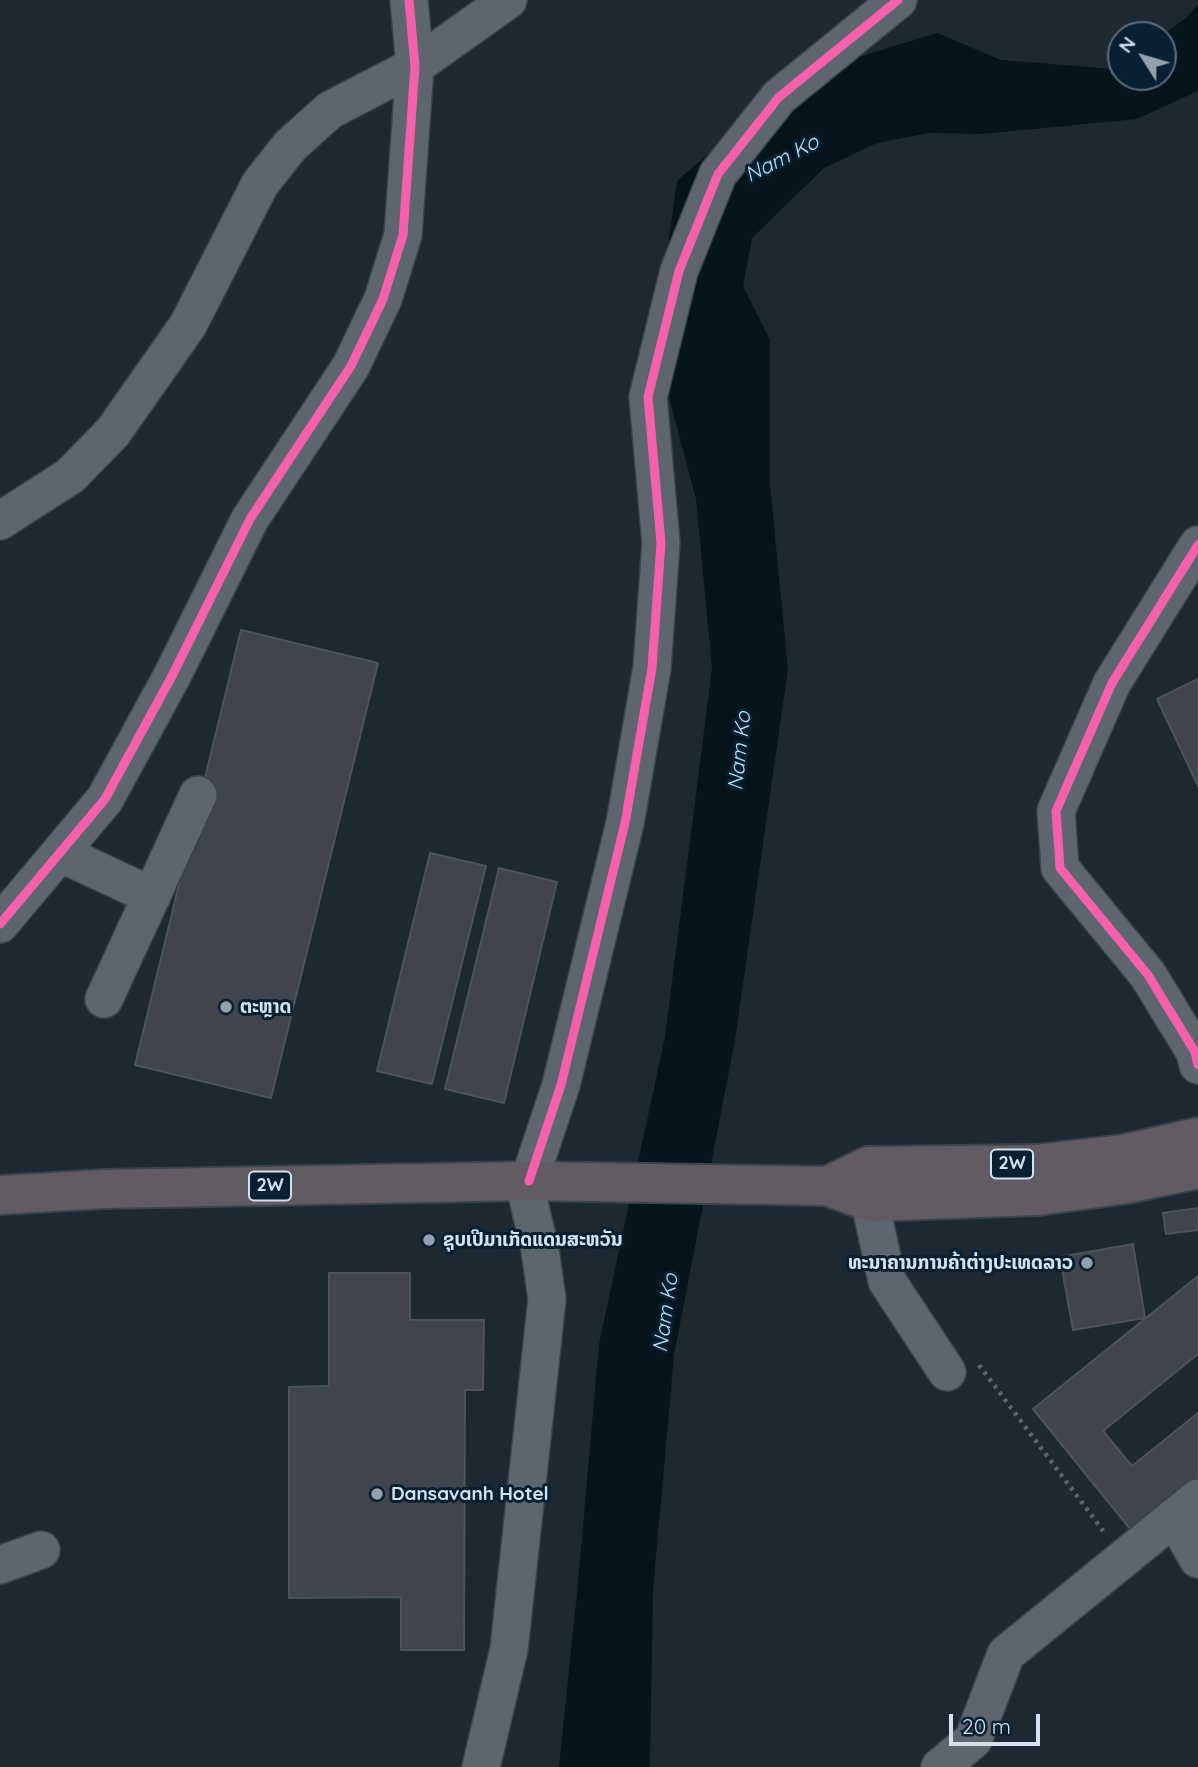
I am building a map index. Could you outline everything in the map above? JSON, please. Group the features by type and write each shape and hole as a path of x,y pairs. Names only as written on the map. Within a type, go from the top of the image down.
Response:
{"highway":[{"name":"2W","path":"828,1186 868,1166 1037,1164 1124,1154 1198,1137"},
{"name":"2W","path":"0,1195 104,1189 531,1181 828,1186 870,1202 1038,1196 1127,1184 1198,1169"}],"street":[{"path":"0,924 105,799 172,676 218,578 250,519 351,366 383,299 403,235 415,66 409,0"},
{"path":"0,521 70,476 113,432 188,325 260,184 290,146 330,110 415,66 508,0"},
{"path":"481,1767 509,1649 547,1299 531,1181 561,1084 625,822 652,668 661,543 648,397 679,271 718,174 779,97 898,0"},
{"path":"1198,545 1112,683 1056,811 1060,868 1148,975 1195,1052 1198,1065"},
{"path":"104,999 198,795"},
{"path":"60,853 152,896"},
{"path":"870,1202 887,1281 947,1372"},
{"path":"940,1767 973,1740 1006,1654 1186,1507 1198,1559"},
{"path":"0,1565 41,1550"}],"path":[{"path":"947,1372 976,1360 1123,1558"}],"water":[{"name":"Nam Ko","path":"1198,4 1198,91 1137,119 982,134 928,133 877,143 824,168 752,238 743,286 770,340 770,485 788,669 735,1040 674,1355 653,1590 650,1767 559,1767 599,1344 665,1037 712,668 696,499 660,363 668,245 677,181 716,147 852,59 937,33 1001,60 1107,68 1107,91 1177,91 1177,24"}],"building":[{"path":"241,630 378,663 271,1098 135,1065"},
{"path":"1198,679 1198,786 1157,699"},
{"path":"430,853 486,866 432,1084 377,1071"},
{"path":"499,868 557,882 504,1103 445,1089"},
{"path":"1198,1208 1198,1230 1166,1234 1163,1213"},
{"path":"1133,1244 1145,1318 1073,1330 1060,1257"},
{"name":"Dansavanh Hotel","path":"329,1273 410,1273 410,1320 484,1320 483,1390 465,1390 464,1650 401,1650 401,1597 289,1598 289,1387 329,1386"},
{"path":"1198,1276 1198,1354 1103,1431 1132,1466 1198,1413 1198,1484 1135,1535 1033,1409"}],"cycle path":[{"path":"0,924 105,799 172,676 250,519 351,366 383,299 403,235 415,66 409,0"},
{"path":"529,1181 561,1085 625,823 652,668 661,543 648,397 679,271 718,174 779,97 898,0"},
{"path":"1198,545 1112,683 1056,811 1060,868 1148,975 1195,1052 1198,1065"}],"place":[{"name":"ຕະຫຼາດ","path":"226,1007"},
{"name":"ຊຸບເປີມາເກັດແດນສະຫວັນ","path":"429,1240"},
{"name":"ທະນາຄານການຄ້າຕ່າງປະເທດລາວ","path":"1087,1263"},
{"name":"Dansavanh Hotel","path":"377,1494"}]}
